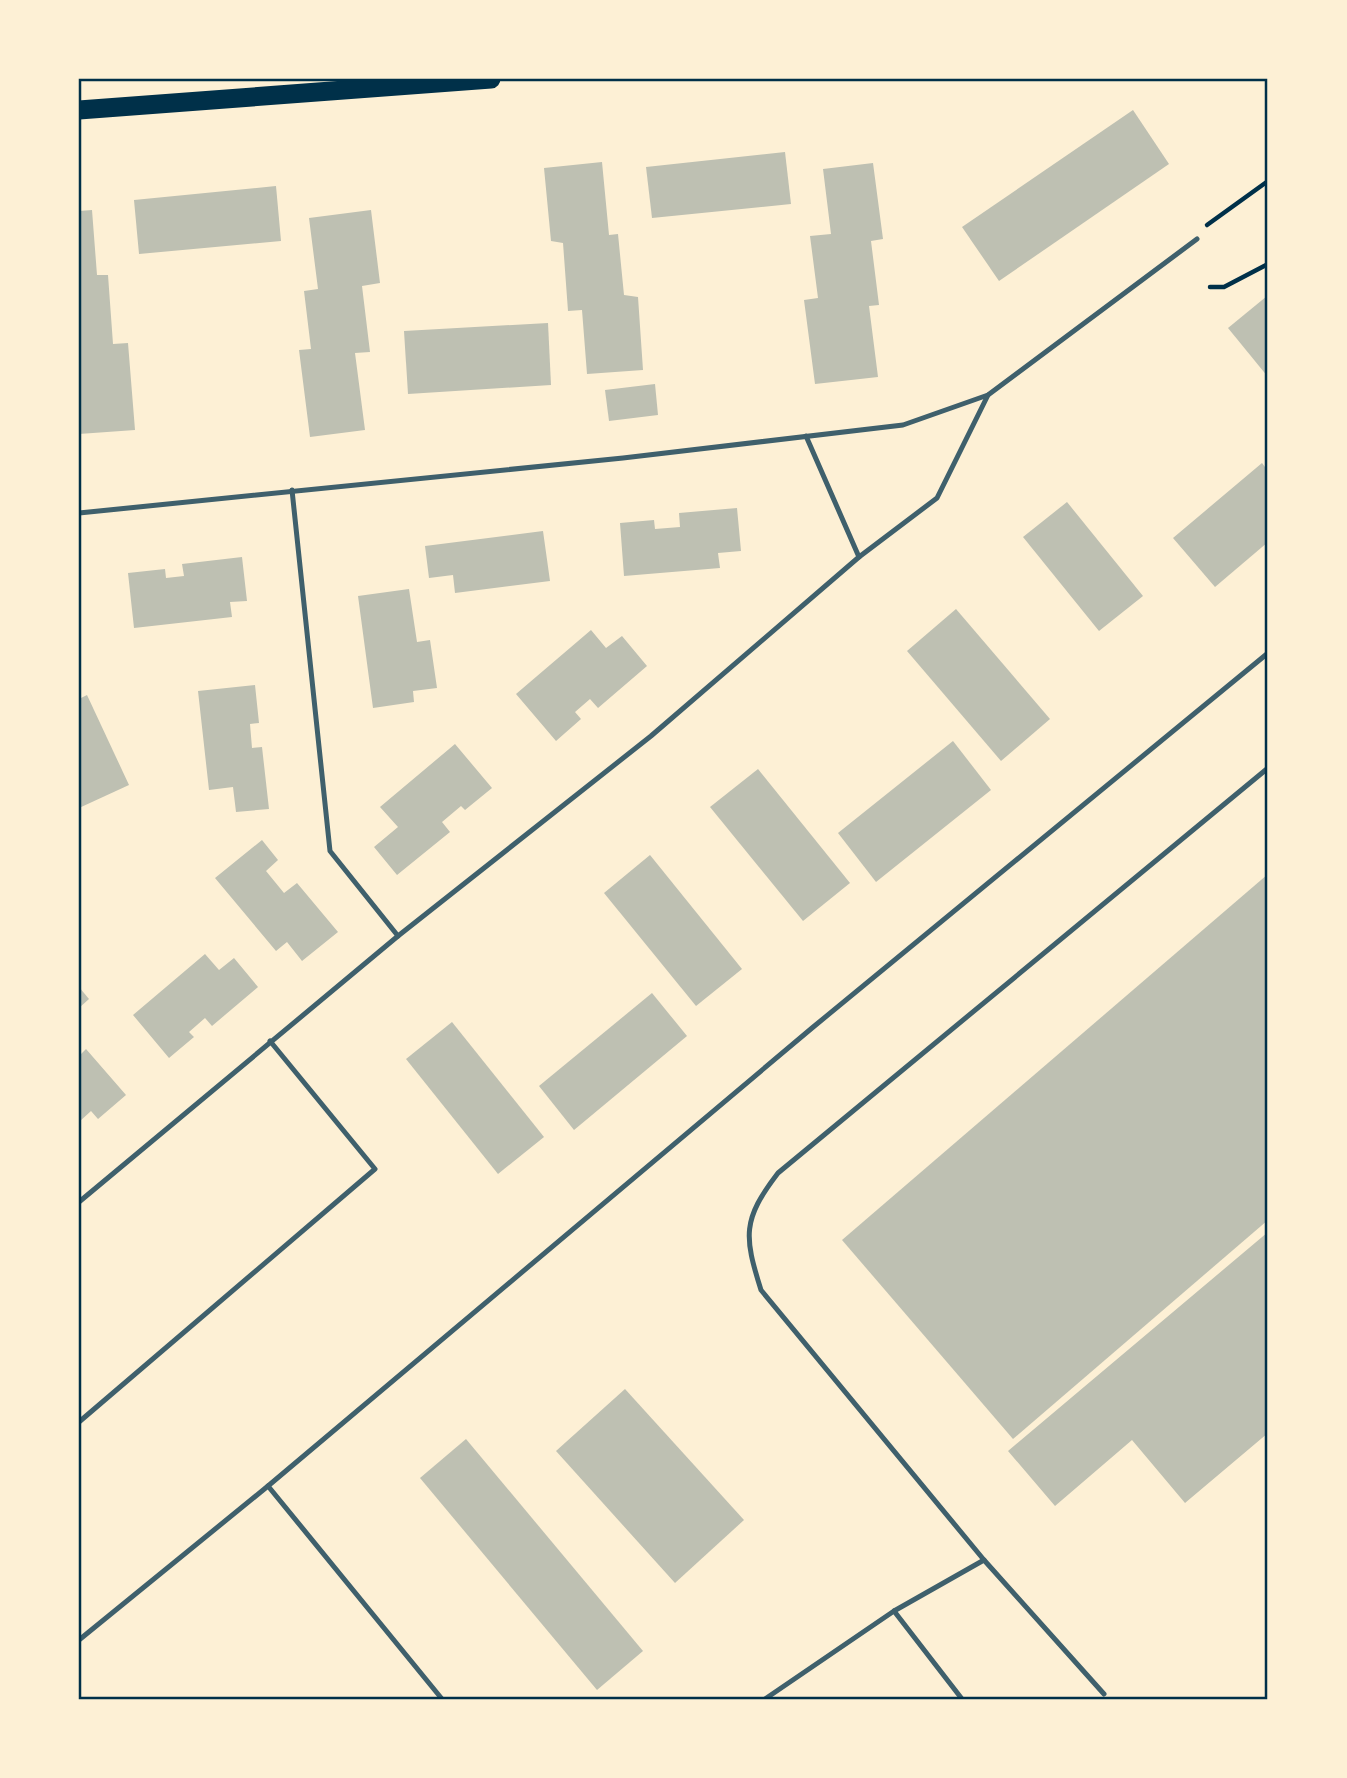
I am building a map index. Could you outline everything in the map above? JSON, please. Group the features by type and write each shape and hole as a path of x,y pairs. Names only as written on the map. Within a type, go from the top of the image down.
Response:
{"highway":[{"path":"79,110 491,79"}],"lane":[{"path":"79,513 623,458 903,425 988,395 1197,239"},
{"path":"79,1202 398,936 651,736 859,557 937,498 988,395"},
{"path":"806,436 859,557"},
{"path":"292,490 330,851 398,936"},
{"path":"79,1640 268,1486 812,1028 1268,653"},
{"path":"1104,1694 984,1560 761,1290 750,1256 748,1226 760,1196 778,1173 1268,768"},
{"path":"79,1422 375,1169 270,1041"},
{"path":"268,1486 443,1699"},
{"path":"765,1699 894,1611 984,1560"},
{"path":"894,1611 962,1699"}],"path":[{"path":"1197,239 1210,219 1268,181"},
{"path":"1210,287 1224,287 1268,264"}],"building":[{"path":"1133,110 1169,164 999,281 962,227"},
{"path":"785,152 791,204 652,218 646,167"},
{"path":"602,162 609,235 618,234 624,295 638,297 643,370 587,374 582,310 568,311 563,243 551,241 544,168"},
{"path":"873,163 883,239 871,241 879,305 869,306 878,377 815,384 804,300 818,298 810,236 831,234 823,169"},
{"path":"276,186 281,241 139,254 134,200"},
{"path":"92,210 97,275 108,275 113,344 128,343 135,430 79,434 79,211"},
{"path":"371,210 380,283 362,286 370,352 355,353 365,430 310,437 299,350 311,349 304,291 318,289 309,218"},
{"path":"1268,297 1268,377 1228,328"},
{"path":"548,323 551,385 408,394 404,331"},
{"path":"655,384 658,415 609,421 605,390"},
{"path":"1262,463 1268,471 1268,542 1215,587 1173,538"},
{"path":"1067,502 1143,596 1099,631 1023,537"},
{"path":"737,508 741,551 718,553 720,568 624,576 620,523 654,520 655,529 680,527 679,513"},
{"path":"543,531 550,581 455,593 453,575 429,578 425,546"},
{"path":"242,557 247,601 230,602 232,617 134,628 128,573 165,569 166,578 184,576 182,564"},
{"path":"409,589 417,642 430,640 437,688 413,691 414,702 373,708 358,596"},
{"path":"956,609 1050,719 1001,761 907,651"},
{"path":"591,630 606,648 622,636 647,666 598,708 590,699 575,712 581,719 556,741 516,694"},
{"path":"255,685 259,723 250,724 252,748 262,747 269,809 236,812 233,787 209,790 198,691"},
{"path":"87,695 129,785 79,808 79,699"},
{"path":"953,741 991,790 876,882 838,833"},
{"path":"455,744 492,788 465,810 461,806 442,822 450,832 397,875 374,847 398,827 380,807"},
{"path":"758,769 850,883 803,921 710,807"},
{"path":"262,840 278,860 266,871 284,893 297,883 338,932 302,961 287,942 276,951 215,878"},
{"path":"650,855 742,969 696,1006 604,893"},
{"path":"1268,874 1268,1220 1013,1439 842,1240"},
{"path":"205,954 219,970 234,958 258,987 212,1026 205,1018 189,1032 194,1037 169,1058 133,1015"},
{"path":"79,987 89,999 79,1008"},
{"path":"652,993 687,1036 574,1130 539,1086"},
{"path":"452,1022 544,1137 498,1174 406,1059"},
{"path":"86,1049 126,1095 98,1119 91,1111 79,1122 79,1056"},
{"path":"1268,1232 1268,1433 1185,1503 1132,1440 1055,1506 1008,1451"},
{"path":"625,1389 744,1520 675,1583 556,1451"},
{"path":"466,1439 643,1651 597,1690 420,1478"}]}
